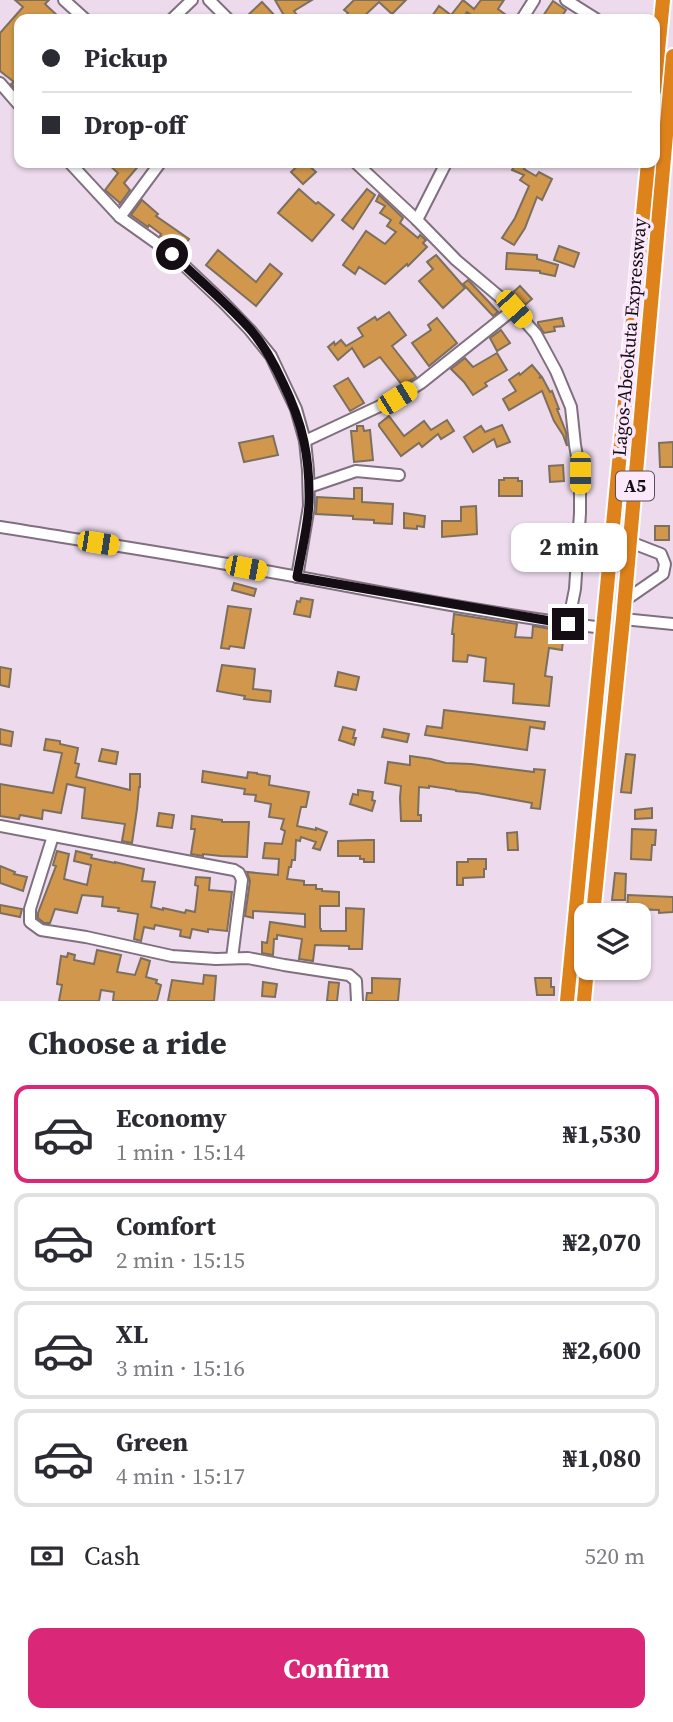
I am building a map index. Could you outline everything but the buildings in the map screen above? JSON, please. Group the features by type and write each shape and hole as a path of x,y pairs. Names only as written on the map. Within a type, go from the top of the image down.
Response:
{"highway":[{"path":"660,20 663,0"},
{"name":"Lagos-Abeokuta Expressway","path":"594,903 623,619 673,55"},
{"name":"Lagos-Abeokuta Expressway","path":"567,1001 648,168"},
{"path":"584,1001 586,980"}],"street":[{"path":"64,0 79,14"},
{"path":"177,14 192,0"},
{"path":"209,0 223,14"},
{"path":"566,0 588,14"},
{"path":"0,83 14,99"},
{"path":"75,168 120,217 172,254 224,303 271,356 296,409 305,441 309,506 297,577"},
{"path":"120,217 156,168"},
{"path":"361,168 418,220 456,260 514,309 536,334 555,371 571,407 580,473 575,589 568,624"},
{"path":"418,220 444,168"},
{"path":"305,441 397,398 421,383 514,309"},
{"path":"309,487 356,471 399,475"},
{"path":"0,527 604,628"},
{"path":"624,601 663,574 665,564 661,554 630,542"},
{"path":"623,619 673,624"},
{"path":"0,826 224,867 239,873 242,880 232,958"},
{"path":"53,836 30,909 30,922 35,927 172,956 247,958 349,975 356,981 357,1001"}],"route":[{"path":"172,254 224,303 271,356 296,409 305,441 309,487 309,506 297,577 568,624"}]}
